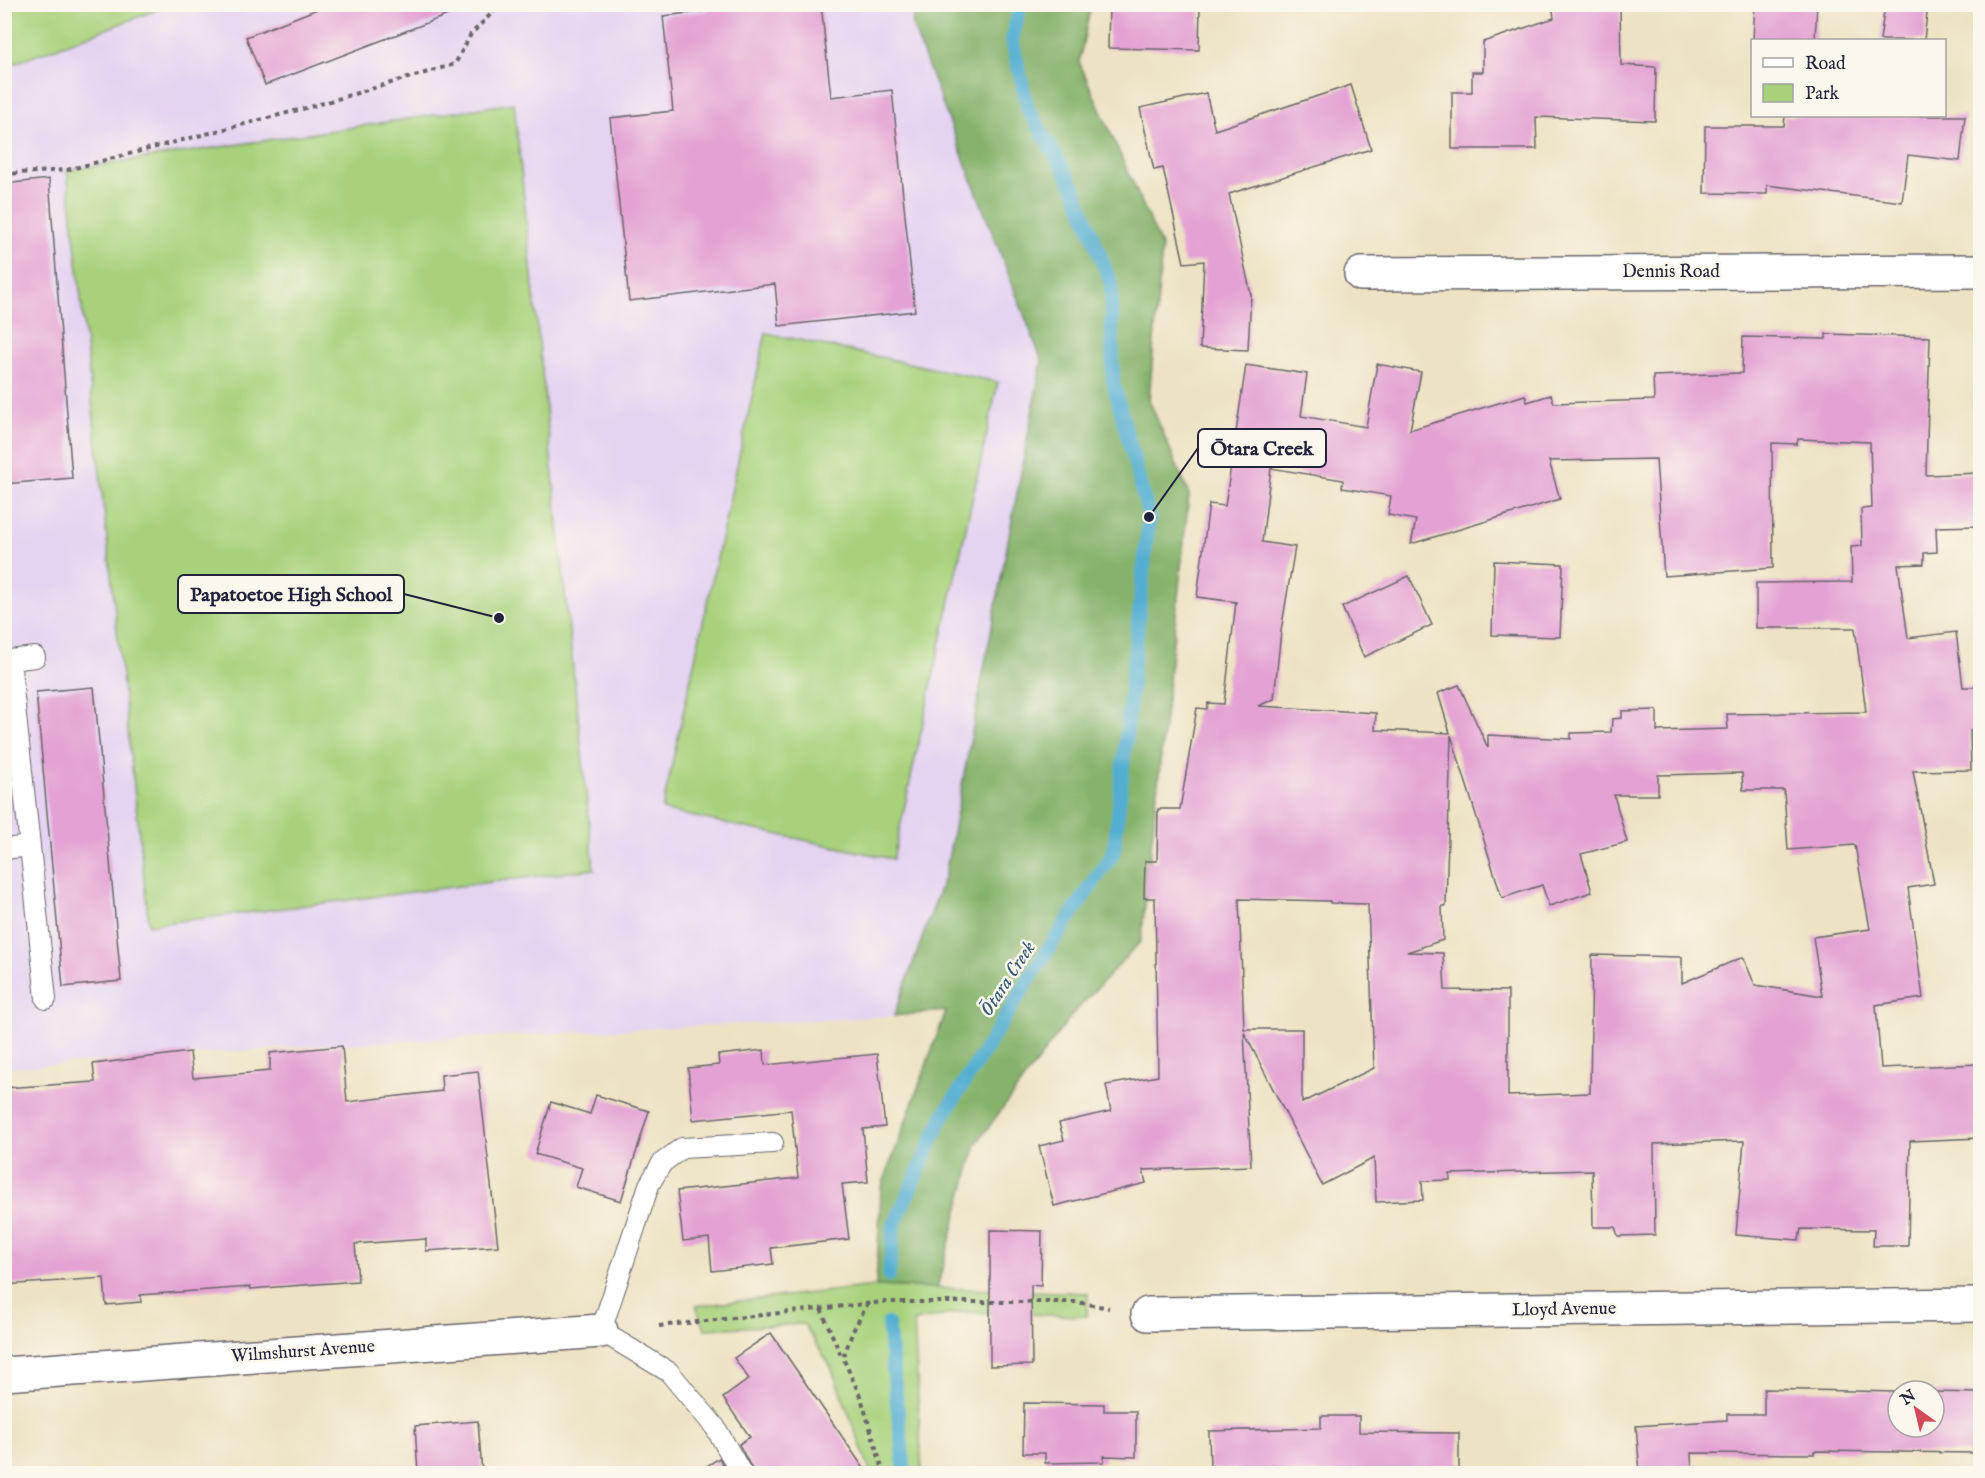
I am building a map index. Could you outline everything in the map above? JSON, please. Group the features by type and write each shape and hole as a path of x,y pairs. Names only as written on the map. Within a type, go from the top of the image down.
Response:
{"street":[{"name":"Dennis Road","path":"1361,273 1980,271"},
{"name":"Lloyd Avenue","path":"1148,1314 1980,1305"},
{"name":"Wilmshurst Avenue","path":"4,1374 601,1331"}],"lane":[{"path":"35,657 10,660 46,999"},
{"path":"4,849 30,846"},
{"path":"742,1473 715,1427 669,1372 601,1331 649,1185 662,1163 682,1148 773,1143"}],"path":[{"path":"4,174 67,170 310,107 455,64 471,34 501,4"},
{"path":"601,1331 868,1303 1077,1302 1148,1314"},
{"path":"843,1358 853,1331 868,1303"},
{"path":"821,1309 861,1398 884,1473"}],"shaded area":[{"path":"5,5 916,5 912,25 1042,361 945,875 894,1016 324,1045 5,1068"}],"green space":[{"path":"5,4 170,4 170,5 5,67"},
{"path":"916,5 1091,5 1079,62 1162,248 1149,400 1189,494 1141,941 1071,1016 976,1144 937,1288 876,1286 881,1189 946,1011 894,1016 945,875 1042,361 912,25"},
{"path":"514,103 594,869 149,925 67,170"},
{"path":"766,333 998,382 893,859 662,810"},
{"path":"876,1286 1088,1293 1087,1316 963,1312 914,1321 922,1474 871,1473 831,1367 804,1324 705,1329 696,1306"}],"building":[{"path":"330,4 466,4 466,8 265,85 246,37"},
{"path":"706,4 821,4 831,97 892,90 915,311 779,326 775,284 629,301 610,118 673,111 663,16 707,11"},
{"path":"1109,4 1200,4 1199,50 1108,48"},
{"path":"1552,4 1620,4 1621,65 1656,67 1655,121 1536,117 1537,149 1452,149 1452,92 1472,92 1472,72 1483,72 1483,42 1554,18"},
{"path":"1755,4 1817,4 1815,39 1753,39"},
{"path":"1885,4 1928,4 1924,39 1880,39"},
{"path":"1351,85 1371,149 1229,194 1251,295 1248,350 1200,348 1204,261 1184,263 1163,168 1154,170 1140,108 1206,93 1215,130"},
{"path":"1965,116 1960,161 1908,155 1902,202 1767,185 1767,194 1704,193 1705,126 1784,126 1785,117"},
{"path":"49,179 72,478 4,484 4,184"},
{"path":"1826,334 1930,337 1926,475 1980,473 1980,526 1936,527 1937,552 1924,553 1924,564 1898,565 1908,638 1956,632 1963,687 1980,687 1980,731 1970,731 1971,770 1913,771 1934,884 1908,888 1923,998 1876,1005 1881,1068 1979,1064 1980,1138 1910,1141 1908,1246 1873,1246 1874,1230 1801,1229 1799,1240 1736,1235 1744,1141 1654,1144 1655,1235 1618,1236 1615,1227 1593,1227 1592,1170 1450,1174 1450,1180 1422,1181 1423,1200 1376,1202 1374,1158 1322,1185 1244,1032 1251,1166 1143,1170 1146,1183 1054,1206 1039,1146 1064,1140 1059,1123 1111,1111 1106,1085 1158,1076 1155,898 1144,898 1145,861 1157,861 1158,809 1180,809 1197,708 1207,709 1208,703 1224,704 1236,602 1197,597 1209,504 1225,506 1246,365 1307,374 1301,416 1366,427 1377,364 1421,372 1410,430 1525,395 1527,402 1551,395 1554,403 1654,400 1653,376 1742,373 1743,337 1826,339","holes":["1798,439 1870,442 1872,508 1861,509 1862,546 1851,547 1852,582 1756,583 1756,628 1855,628 1866,712 1727,714 1728,729 1657,731 1657,710 1622,711 1622,718 1612,719 1611,732 1571,733 1571,739 1488,735 1488,748 1459,685 1438,693 1450,733 1375,730 1376,713 1258,706 1274,699 1281,631 1295,547 1262,542 1271,468 1343,480 1342,488 1391,496 1388,515 1416,520 1411,544 1560,499 1549,461 1656,459 1664,576 1773,568 1772,443 1797,444","1451,735 1502,898 1542,885 1549,906 1592,892 1581,854 1627,842 1614,795 1658,795 1658,775 1742,773 1743,790 1784,790 1788,850 1855,845 1870,929 1813,937 1822,996 1755,985 1743,957 1682,983 1682,957 1592,955 1590,1093 1508,1096 1508,991 1445,990 1443,953 1407,952 1443,940 1442,906 1446,906","1239,899 1368,904 1374,1068 1302,1103 1302,1029 1244,1029"]},
{"path":"1494,561 1563,564 1560,637 1492,635"},
{"path":"1409,576 1432,625 1364,657 1342,607"},
{"path":"94,687 121,981 63,987 36,692"},
{"path":"342,1046 347,1102 442,1091 441,1075 478,1071 498,1246 426,1251 426,1239 355,1244 358,1281 140,1295 141,1302 106,1305 104,1278 4,1285 4,1088 95,1082 93,1064 190,1052 193,1078 270,1071 270,1053"},
{"path":"764,1050 765,1065 877,1054 885,1127 863,1129 868,1182 842,1184 849,1239 771,1248 773,1264 712,1271 709,1238 683,1241 677,1191 798,1178 791,1110 693,1120 688,1068 719,1065 718,1055"},
{"path":"596,1095 649,1111 621,1201 576,1187 582,1168 535,1154 551,1102 590,1114"},
{"path":"990,1230 1042,1231 1041,1286 1031,1285 1032,1365 990,1366"},
{"path":"771,1333 867,1473 754,1473 739,1444 750,1437 723,1398 749,1379 734,1358"},
{"path":"1764,1389 1886,1392 1886,1439 1946,1439 1946,1392 1978,1393 1977,1453 1814,1451 1814,1454 1691,1453 1692,1473 1640,1473 1636,1426 1727,1420 1727,1414 1764,1414"},
{"path":"1024,1403 1104,1404 1104,1411 1136,1411 1136,1457 1104,1456 1104,1462 1045,1463 1045,1453 1023,1453"},
{"path":"1321,1416 1359,1416 1359,1432 1459,1433 1459,1473 1237,1473 1237,1469 1210,1470 1209,1431 1321,1428"},
{"path":"478,1421 482,1473 418,1473 415,1426"},
{"path":"719,1458 728,1473 696,1473"}],"waterway":[{"name":"Ōtara Creek","path":"889,1275 894,1225 942,1118 1045,954 1114,852 1149,517 1113,382 1111,284 1074,187 1028,109 1012,40 1021,4"},
{"name":"Ōtara Creek","path":"888,1324 905,1474"}],"place":[{"name":"Ōtara Creek","path":"1149,517"},
{"name":"Papatoetoe High School","path":"499,618"}]}
